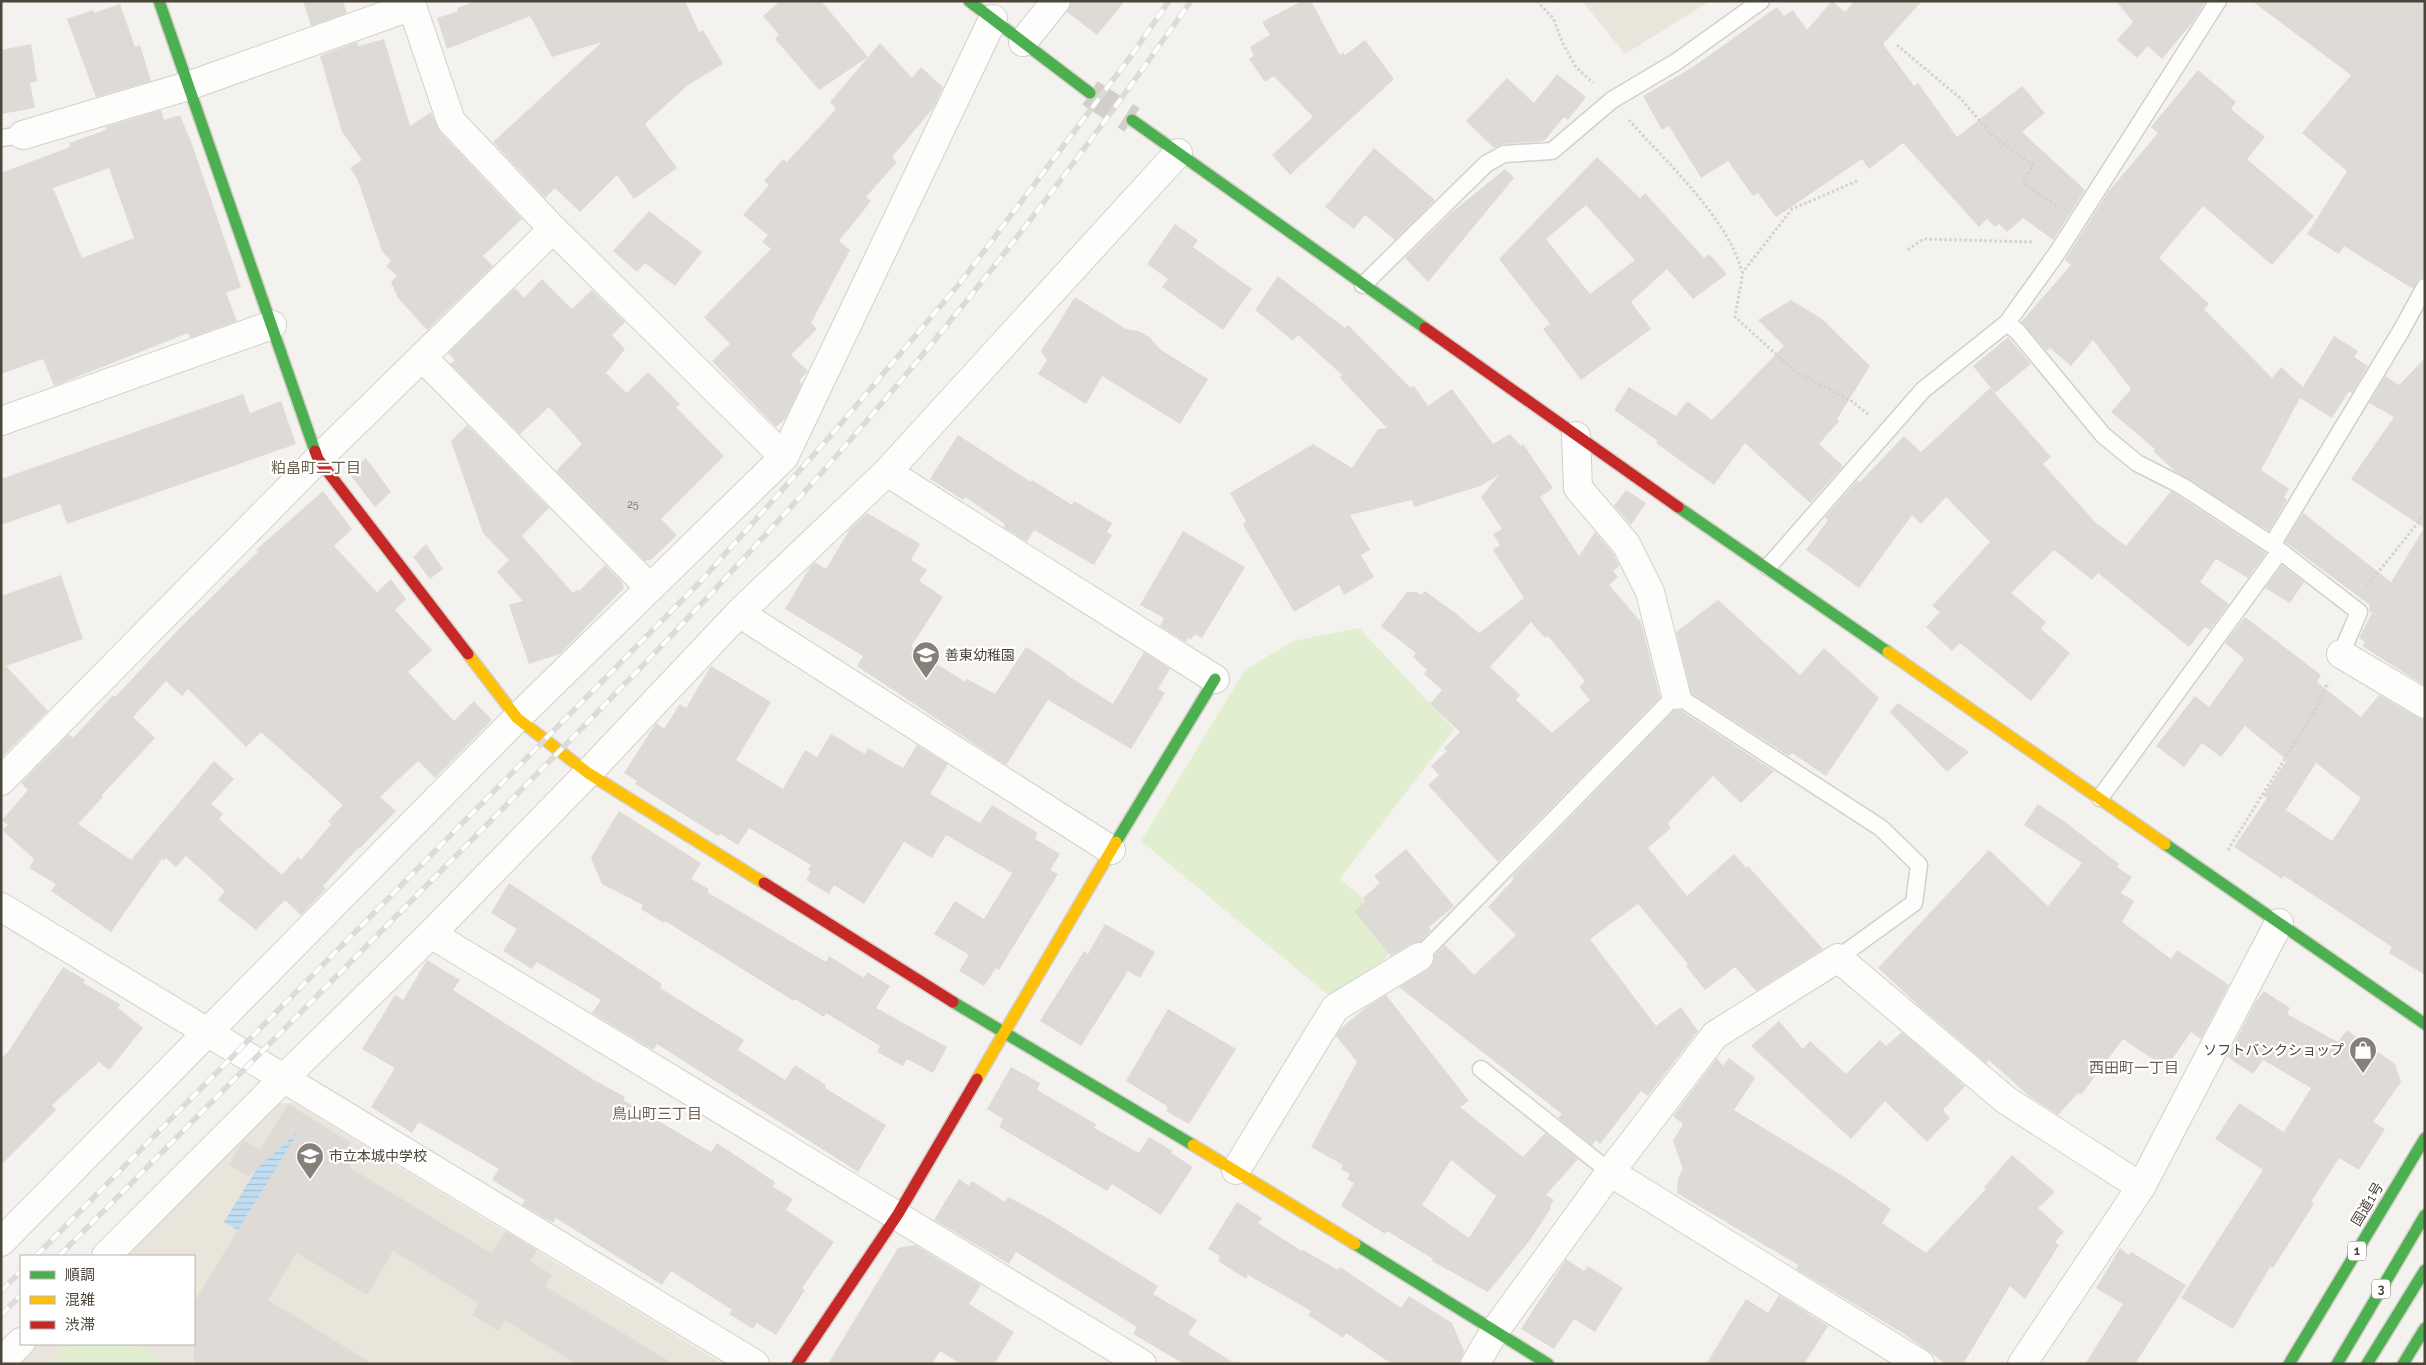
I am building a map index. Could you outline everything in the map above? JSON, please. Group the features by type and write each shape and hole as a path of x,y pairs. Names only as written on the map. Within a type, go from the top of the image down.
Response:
{"main road":[{"path":"159,1 318,459 516,718 588,773 1003,1033 1236,1170 1548,1364"},
{"path":"969,1 1090,93"},
{"path":"1132,120 1576,436 1768,567 2425,1024"},
{"path":"797,1364 898,1214 1111,850 1215,679"},
{"name":"国道1号","path":"2289,1364 2425,1138"},
{"name":"3","path":"2337,1364 2425,1215"},
{"path":"2367,1364 2425,1270"},
{"path":"2403,1364 2425,1328"}],"street":[{"path":"1023,42 1056,1"},
{"path":"12,136 188,86 418,3 451,121 553,229 784,457"},
{"path":"1,1242 516,718 784,457 993,19"},
{"path":"107,1255 431,934 588,773 738,613 887,472 1178,153"},
{"path":"1,781 318,459 553,229"},
{"path":"1,421 272,325"},
{"path":"422,357 650,588"},
{"path":"1576,436 1578,488 1626,544 1650,592 1676,695"},
{"path":"887,472 1215,679"},
{"path":"738,613 1111,850"},
{"path":"2341,654 2425,704"},
{"path":"1,907 209,1031 754,1364"},
{"path":"2022,1364 2140,1187 2279,923"},
{"path":"431,934 898,1214 1142,1364"},
{"path":"1236,1170 1335,1008 1419,957"},
{"path":"1475,1364 1494,1332 1610,1172 1715,1035 1838,958 2006,1100 2140,1187"},
{"path":"1610,1172 1920,1364"},
{"path":"1,1362 20,1343"}],"lane":[{"path":"1363,285 1486,164 1504,154 1552,151 1612,100 1676,62 1761,1"},
{"path":"1768,567 1923,390 2007,323 2057,253 2218,1"},
{"path":"2100,798 2276,548 2425,287"},
{"path":"2007,323 2018,332 2103,435 2137,463 2182,486 2276,548 2359,612 2341,654"},
{"path":"1419,957 1676,695 1881,828 1919,865 1914,903 1838,958"},
{"path":"1481,1069 1610,1172"}],"path":[{"path":"1537,1 1553,18 1563,44 1576,67 1612,100 1710,211 1738,254 1743,272 1736,317 1797,373 1850,400 1887,430"},
{"path":"1896,45 1960,98 1992,136 2033,165 2023,183 2078,220"},
{"path":"1743,272 1792,209 1857,181"},
{"path":"1908,250 1923,239 1932,239 2035,242 2057,253"},
{"path":"2351,606 2425,514"},
{"path":"2212,876 2316,707 2341,654"}],"shaded area":[{"path":"1582,1 1710,1 1625,54"},
{"name":"市立本城中学校","path":"277,1103 294,1103 723,1364 18,1364 37,1345 195,1345 195,1255 126,1255"}],"green space":[{"path":"1359,628 1454,729 1340,879 1406,935 1342,1006 1141,841 1245,670 1293,641"},
{"path":"67,1345 135,1345 165,1364 50,1364"}],"water":[{"path":"288,1118 329,1143 265,1247 224,1222"}],"building":[{"path":"303,1 343,1 347,13 311,26"},
{"path":"476,1 685,1 699,32 703,30 723,64 688,85 645,124 677,168 634,199 617,175 580,212 555,188 545,198 493,142 602,42 552,57 530,16 447,49 437,18 458,11 457,8"},
{"path":"780,1 821,1 868,57 819,90 775,39 779,35 763,16"},
{"path":"1071,1 1125,1 1097,35 1067,12"},
{"path":"1302,1 1311,1 1340,55 1343,52 1345,55 1365,40 1394,79 1290,175 1272,155 1313,117 1274,76 1265,82 1249,59 1254,56 1250,47 1270,35 1262,22"},
{"path":"1832,1 1845,12 1854,1 1922,1 1883,44 1914,86 1918,83 1957,137 2022,86 2045,113 2022,132 2085,190 2053,240 2023,218 2007,232 1999,224 1995,227 1987,219 1979,227 1903,143 1869,169 1862,159 1776,217 1758,193 1753,196 1728,161 1701,178 1669,126 1662,130 1643,96 1693,67 1777,7 1784,16 1793,10 1807,30"},
{"path":"2116,1 2206,1 2192,23 2162,59 2148,46 2137,58 2117,40 2133,22"},
{"path":"2252,1 2425,1 2425,277 2419,279 2413,289 2344,246 2339,254 2307,234 2347,171 2302,133 2351,75"},
{"path":"120,4 135,47 140,45 151,81 96,97 67,19 93,10 94,13"},
{"path":"384,39 410,126 431,112 440,132 522,219 483,256 493,266 427,330 398,298 391,282 397,276 386,266 391,261 382,251 357,178 350,168 362,160 342,132 320,56 357,42 359,46"},
{"path":"880,43 912,78 921,67 943,87 934,107 892,157 897,162 866,197 871,201 839,241 850,250 811,323 817,329 791,355 808,371 799,381 802,384 785,419 776,427 712,361 730,344 704,317 771,249 762,242 768,235 743,215 769,185 764,181 783,159 787,162 836,109 830,102"},
{"path":"31,44 37,81 30,83 35,108 1,114 1,50"},
{"path":"2198,70 2236,102 2231,109 2265,137 2247,159 2314,216 2272,265 2203,206 2159,258 2209,304 2204,309 2272,378 2281,367 2303,387 2334,336 2358,351 2354,357 2368,366 2352,393 2349,391 2332,418 2300,398 2261,470 2289,489 2284,497 2287,500 2269,531 2176,472 2153,451 2155,449 2111,412 2131,389 2093,340 2071,366 2050,348 2047,351 2021,322 2071,265 2065,260 2108,192 2158,133 2151,127"},
{"path":"1557,74 1586,97 1568,120 1564,117 1544,141 1503,144 1494,148 1466,121 1507,78 1534,103"},
{"path":"161,110 164,120 180,115 192,144 241,287 226,293 237,321 190,338 188,333 54,386 43,359 1,374 1,173 70,147 69,143 106,130 105,127","holes":["109,168 134,238 82,258 53,188"]},
{"path":"1374,148 1435,200 1395,240 1365,215 1354,229 1325,207"},
{"path":"1597,157 1640,198 1645,193 1704,258 1709,254 1727,274 1693,299 1667,269 1631,302 1651,329 1581,380 1543,329 1550,324 1499,259","holes":["1586,205 1635,260 1590,294 1546,239"]},
{"path":"1505,169 1514,178 1428,282 1405,258 1451,213"},
{"path":"649,211 702,252 675,286 645,263 637,272 613,251"},
{"path":"1175,224 1198,240 1193,247 1252,289 1223,330 1162,287 1168,279 1147,264"},
{"path":"1278,276 1345,328 1348,325 1411,388 1414,386 1428,406 1452,389 1493,444 1510,434 1521,446 1523,444 1553,488 1540,497 1579,556 1595,532 1613,553 1619,566 1613,571 1618,577 1609,585 1641,622 1660,697 1498,862 1428,785 1439,775 1431,766 1447,751 1444,748 1460,732 1430,704 1442,690 1424,674 1427,670 1413,657 1416,653 1381,626 1407,592 1417,592 1421,595 1425,591 1479,633 1524,598 1493,550 1500,545 1493,534 1502,529 1481,497 1499,475 1480,486 1414,507 1412,500 1350,515 1370,550 1361,555 1374,577 1344,595 1339,585 1294,612 1243,525 1246,521 1230,493 1313,444 1352,468 1378,429 1387,428 1340,378 1342,375 1298,335 1293,341 1255,310","holes":["1531,622 1545,638 1548,636 1585,681 1579,687 1590,700 1552,733 1516,700 1520,695 1490,667"]},
{"path":"542,279 572,309 592,290 625,322 612,335 625,349 606,373 627,393 648,372 680,404 676,407 724,456 661,519 677,535 651,560 645,561 556,471 582,444 549,407 520,434 450,364 455,360 448,353 515,288 524,298"},
{"path":"1075,297 1126,329 1138,331 1149,337 1161,350 1208,379 1180,424 1102,376 1086,404 1038,374 1047,360 1041,351"},
{"path":"1791,300 1822,319 1870,366 1837,419 1839,421 1819,444 1843,466 1810,503 1745,443 1714,485 1656,443 1658,441 1614,410 1629,387 1676,416 1687,401 1712,420 1784,346 1758,320"},
{"path":"2008,337 2031,364 1995,393 1973,366"},
{"path":"2425,358 2425,686 2362,646 2365,642 2359,638 2372,613 2369,611 2370,605 2285,542 2303,513 2391,582 2424,528 2351,479 2394,417 2369,403 2385,376 2399,385"},
{"path":"1990,388 2051,457 2043,464 2095,522 2126,546 2171,491 2266,553 2248,578 2216,559 2200,582 2229,604 2210,630 2205,627 2189,647 2098,573 2092,580 2054,550 2011,593 2046,622 2041,629 2070,653 2031,701 1960,643 1952,651 1926,627 1940,612 1932,606 1990,542 1946,497 1921,524 1912,515 1859,588 1806,550 1828,520 1825,517 1858,480 1860,482 1904,436 1921,452"},
{"path":"243,394 250,413 281,401 296,444 67,524 60,504 1,525 1,479"},
{"path":"467,425 549,508 522,536 573,593 577,589 579,591 605,565 622,582 624,588 560,654 529,664 509,605 523,601 497,572 509,560 483,533 451,441"},
{"path":"958,435 1031,482 1032,480 1072,505 1074,501 1112,523 1107,532 1112,535 1094,565 1034,530 1027,542 1003,527 1005,524 965,497 963,500 930,479"},
{"path":"366,458 391,492 375,507 348,472"},
{"path":"1626,490 1646,503 1631,525 1614,506"},
{"path":"323,491 352,529 334,546 377,592 391,579 406,599 395,610 432,650 408,672 454,721 474,701 492,720 435,778 418,761 380,797 396,811 323,886 326,889 301,915 285,900 256,930 218,900 225,891 186,856 176,867 166,858 164,861 162,859 111,932 51,891 56,884 29,868 34,859 2,830 8,825 2,820 28,790 21,783 69,734 73,738 113,695 115,697 176,632 258,552 256,550","holes":["166,681 182,696 188,689 246,747 261,732 343,805 328,821 331,824 301,860 298,857 282,875 219,819 223,814 211,804 234,779 214,761 131,860 78,824 103,797 101,796 155,738 133,717"]},
{"path":"867,513 920,544 911,560 927,570 919,581 943,597 911,647 965,682 967,679 995,694 1026,647 1113,704 1144,652 1170,669 1158,689 1165,693 1131,749 1048,700 1006,765 857,666 863,656 785,609 810,567 815,562 826,569 850,529"},
{"path":"1183,531 1245,567 1202,638 1195,634 1191,640 1188,638 1186,642 1160,626 1164,618 1140,605"},
{"path":"426,544 443,569 430,579 413,557"},
{"path":"2282,565 2304,582 2290,603 2265,588"},
{"path":"61,575 83,639 6,666 48,711 1,758 1,596"},
{"path":"1718,600 1800,675 1824,648 1879,698 1826,776 1792,753 1789,756 1691,693 1676,632"},
{"path":"2245,617 2321,675 2317,682 2361,717 2379,695 2425,720 2425,975 2389,953 2392,947 2284,876 2282,879 2234,847 2267,798 2263,796 2287,760 2245,726 2221,757 2202,743 2184,767 2156,746 2195,696 2209,707 2244,659 2225,643","holes":["2316,763 2361,798 2332,841 2271,800 2286,810"]},
{"path":"711,666 771,702 736,760 783,789 805,750 817,757 831,734 865,754 868,748 903,768 917,745 948,764 930,794 980,823 992,805 1038,833 1035,839 1060,854 1050,870 1058,874 999,970 996,968 984,986 959,971 969,955 934,934 955,901 984,919 1012,873 946,835 932,858 904,842 864,904 834,885 829,894 806,880 811,871 808,870 811,865 749,828 738,845 720,834 718,836 635,784 637,781 624,773 656,723 664,729 680,704 686,708"},
{"path":"1898,703 1969,752 1947,772 1890,712"},
{"path":"1675,710 1680,710 1774,771 1741,803 1713,776 1668,823 1671,828 1648,848 1687,896 1734,854 1746,868 1748,866 1823,949 1756,991 1735,967 1705,990 1686,966 1688,964 1638,904 1590,939 1656,1026 1681,1007 1698,1031 1648,1096 1641,1091 1600,1144 1596,1140 1592,1145 1558,1118 1562,1114 1399,987 1427,970 1433,964 1434,956 1445,945 1474,975 1516,935 1488,907 1514,879 1512,877"},
{"path":"2038,804 2065,822 2119,864 2117,867 2132,877 2121,893 2134,901 2122,922 2171,959 2177,950 2229,985 2201,1039 2191,1032 2166,1068 2123,1039 2081,1095 2078,1093 2058,1115 2029,1096 1989,1060 1986,1063 1878,968 1989,850 2048,906 2082,863 2024,825"},
{"path":"619,811 701,863 691,879 709,889 707,892 826,962 829,956 864,978 867,972 890,986 876,1008 947,1047 933,1073 907,1059 903,1066 877,1052 880,1046 826,1013 824,1017 795,999 794,1001 665,921 664,923 641,909 643,905 602,884 591,858"},
{"path":"1406,849 1454,906 1429,927 1431,930 1420,942 1411,944 1391,956 1354,911 1366,901 1363,898 1380,883 1374,876"},
{"path":"509,883 662,984 660,988 744,1040 738,1050 785,1080 795,1065 826,1085 825,1088 886,1125 858,1172 657,1044 653,1050 592,1013 601,1000 537,962 532,969 503,951 517,929 491,913"},
{"path":"1105,924 1155,952 1140,978 1128,971 1081,1046 1040,1021 1084,951 1088,954"},
{"path":"427,960 460,980 453,990 594,1080 625,1097 623,1100 711,1152 717,1143 775,1182 773,1187 793,1199 786,1210 834,1242 802,1288 805,1290 776,1335 757,1323 753,1329 729,1314 732,1310 671,1271 662,1285 556,1218 553,1223 522,1205 525,1200 492,1180 499,1169 419,1122 412,1133 371,1107 395,1068 362,1049 395,995 403,1000"},
{"path":"63,967 85,980 83,983 120,1004 118,1008 143,1028 109,1070 99,1062 52,1105 56,1110 1,1165 1,1058 8,1052"},
{"path":"2264,991 2290,1008 2287,1014 2338,1042 2347,1030 2395,1064 2401,1082 2373,1122 2385,1129 2359,1170 2339,1158 2311,1202 2314,1204 2273,1268 2270,1267 2233,1329 2181,1298 2263,1170 2215,1139 2239,1103 2284,1132 2311,1088 2263,1060 2253,1074 2227,1057 2255,1003"},
{"path":"1386,995 1469,1101 1460,1107 1523,1157 1545,1133 1578,1159 1546,1195 1554,1200 1551,1208 1530,1240 1488,1292 1432,1261 1433,1259 1387,1231 1385,1234 1341,1206 1354,1183 1347,1179 1350,1174 1341,1169 1343,1165 1311,1147 1357,1062 1336,1036 1340,1029 1368,1006","holes":["1451,1160 1496,1196 1469,1238 1422,1205"]},
{"path":"1168,1009 1236,1049 1189,1124 1166,1111 1168,1108 1165,1105 1126,1081"},
{"path":"1779,1021 1803,1049 1810,1041 1846,1074 1880,1040 1886,1046 1902,1032 1965,1086 1943,1110 1950,1118 1927,1142 1885,1101 1851,1139 1751,1046"},
{"path":"1717,1058 1723,1066 1729,1058 1755,1078 1734,1110 1846,1178 1891,1209 1882,1223 1926,1253 1986,1189 1984,1187 2012,1155 2055,1192 2038,1208 2064,1232 2055,1242 2059,1245 2025,1299 2010,1286 1963,1364 1946,1364 1904,1334 1796,1269 1798,1265 1677,1193 1678,1178 1683,1169 1673,1141 1683,1124 1673,1116"},
{"path":"1011,1067 1040,1083 1037,1090 1096,1124 1094,1128 1139,1153 1149,1137 1173,1151 1171,1153 1193,1167 1161,1215 1112,1184 1107,1191 999,1127 1003,1119 987,1109"},
{"path":"288,1104 351,1143 343,1157 352,1162 349,1167 491,1253 506,1231 537,1250 530,1261 552,1275 545,1286 674,1364 576,1364 505,1320 499,1331 472,1315 479,1303 393,1251 367,1295 297,1253 268,1300 373,1364 194,1364 195,1300 298,1132 248,1177 229,1165 244,1140 260,1150"},
{"path":"959,1179 969,1186 972,1181 1005,1202 1008,1197 1044,1216 1158,1286 1153,1294 1197,1320 1188,1334 1236,1364 1184,1364 1133,1334 1137,1327 1016,1252 1009,1264 934,1220"},
{"path":"1237,1202 1262,1218 1258,1223 1302,1251 1338,1270 1340,1267 1401,1308 1409,1296 1452,1323 1464,1351 1459,1364 1392,1364 1346,1333 1343,1338 1308,1315 1311,1311 1248,1275 1246,1279 1218,1261 1220,1256 1208,1249"},
{"path":"915,1245 981,1285 969,1304 1014,1332 994,1364 961,1364 940,1351 932,1364 828,1364 898,1248"},
{"path":"2120,1248 2129,1255 2131,1252 2186,1285 2135,1364 2085,1364 2123,1304 2096,1288"},
{"path":"1566,1259 1584,1271 1588,1266 1623,1288 1595,1332 1574,1319 1554,1349 1521,1329"},
{"path":"1779,1295 1828,1326 1804,1364 1706,1364 1746,1299 1768,1313"}],"tunnel":[{"path":"1090,93 1132,120"}],"railway":[{"path":"37,1255 701,581 833,433 960,283 1131,56 1169,1"},
{"path":"60,1255 484,828 750,552 852,438 941,332 1069,169 1191,1"},
{"path":"1,1291 20,1272"},
{"path":"1,1315 20,1296"}],"traffic: fast":[{"path":"159,1 315,451"},
{"path":"969,1 1090,93"},
{"path":"1132,120 1425,328"},
{"path":"1678,507 1888,652"},
{"path":"1116,842 1215,679"},
{"path":"2165,844 2425,1024"},
{"path":"953,1002 1193,1145"},
{"path":"2289,1364 2425,1138"},
{"path":"2337,1364 2425,1215"},
{"path":"1355,1244 1548,1364"},
{"path":"2367,1364 2425,1270"},
{"path":"2403,1364 2425,1328"}],"traffic: slow":[{"path":"1888,652 2165,844"},
{"path":"468,654 517,718 588,773 764,883"},
{"path":"977,1079 1116,842"},
{"path":"1193,1145 1355,1244"}],"traffic: jam":[{"path":"1425,328 1678,507"},
{"path":"315,451 318,459 468,654"},
{"path":"764,883 953,1002"},
{"path":"797,1364 898,1214 977,1079"}],"place":[{"name":"善東幼稚園","path":"926,679"},
{"name":"ソフトバンクショップ","path":"2363,1074"},
{"name":"市立本城中学校","path":"310,1180"}],"district":[{"name":"粕畠町二丁目","path":"316,468"},
{"name":"西田町一丁目","path":"2134,1068"},
{"name":"鳥山町三丁目","path":"657,1114"}]}
